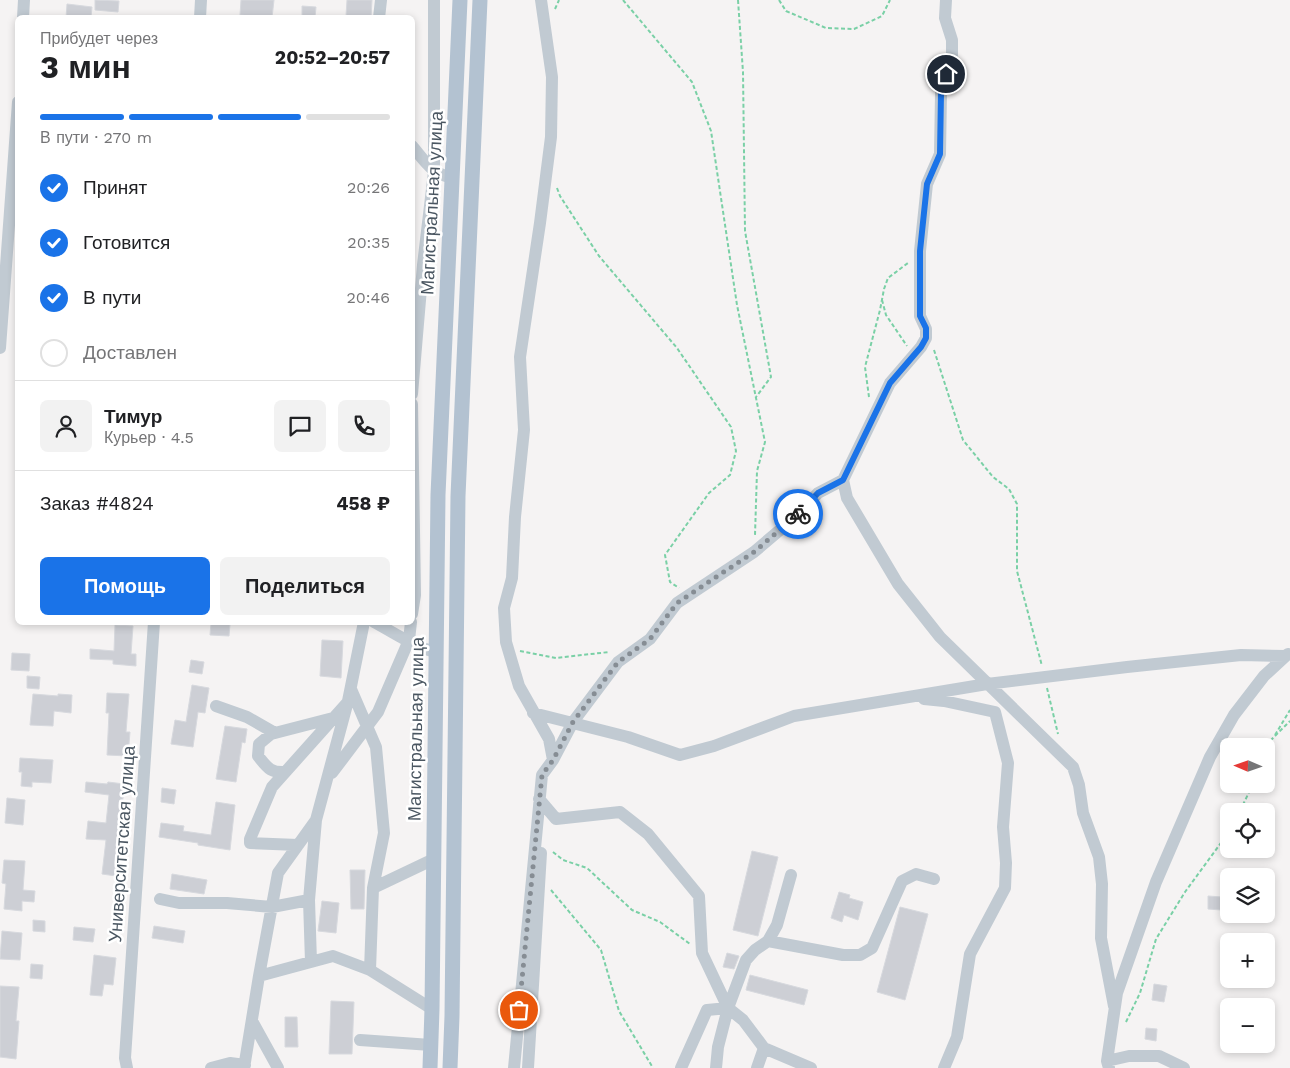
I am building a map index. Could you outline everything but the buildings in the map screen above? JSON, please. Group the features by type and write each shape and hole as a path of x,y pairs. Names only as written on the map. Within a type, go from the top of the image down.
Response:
{"main road":[{"name":"Магистральная улица","path":"430,1068 438,495 460,0"},
{"path":"450,1068 458,496 480,0"}],"street":[{"path":"23,15 24,0"},
{"path":"200,15 202,0"},
{"path":"379,15 381,0"},
{"path":"415,359 423,265 434,172 434,0"},
{"path":"541,0 552,77 551,137 520,358 524,430 514,517 512,578 504,608 508,648 519,686 549,740 553,760"},
{"path":"514,1068 542,775 553,760 573,722 618,662 650,639 677,603 754,552 800,513 818,493 843,480 890,383 914,356 926,338 926,328 920,316 920,251 927,184 940,154 941,93 952,56 952,40 945,18 946,0"},
{"path":"0,348 15,143"},
{"path":"415,150 434,172 442,176 452,177"},
{"path":"843,480 847,498 898,584 940,637 1073,768 1079,785 1083,813 1099,857 1102,884 1101,938 1114,1006"},
{"name":"Университетская улица","path":"127,1068 125,1058 154,625"},
{"path":"311,962 309,900 316,820 350,695 363,625"},
{"path":"380,625 424,650 436,652"},
{"path":"328,778 378,712 409,640 411,625"},
{"path":"533,713 628,737 680,755 714,746 794,716 987,684 1241,655 1288,654"},
{"path":"1184,1068 1159,1056 1129,1056 1108,1064 1117,993 1156,882 1210,757 1234,715 1264,676 1288,654"},
{"path":"298,845 250,843 250,839 272,787 333,718 350,695"},
{"path":"350,695 376,747 384,833 373,888 370,970"},
{"path":"910,697 944,701 995,712 1028,725"},
{"path":"216,706 247,717 275,734"},
{"path":"944,1068 957,1037 970,954 1005,888 1006,863 1003,827 1008,764 995,712"},
{"path":"285,772 276,772 267,768 258,756 259,744 275,734 333,718"},
{"path":"539,799 556,819 620,812 648,834 699,896 702,953 728,1008 743,1020 764,1048 811,1068"},
{"path":"211,1068 230,1063 244,1067 258,976 278,873 316,820"},
{"path":"528,1068 541,877 541,843 537,820"},
{"path":"373,888 434,859"},
{"path":"768,941 843,955 860,955 872,948 902,881 916,874 934,879"},
{"path":"716,1068 718,1047 728,1008 746,960 755,950 768,941 777,925 791,875"},
{"path":"160,899 180,903 227,903 272,907 309,900"},
{"path":"258,976 333,956 370,970 432,1009"},
{"path":"681,1068 707,1010 728,1008"},
{"path":"252,1021 278,1068"},
{"path":"360,1040 430,1045"},
{"path":"757,1068 764,1048"}],"path":[{"path":"622,0 692,82 711,131 737,305 765,442 757,471 754,552"},
{"path":"738,0 743,72 745,231 772,377 756,398"},
{"path":"779,0 786,11 826,28 854,29 882,16 890,0"},
{"path":"557,188 560,196 600,256 677,348 731,427 736,451 730,475 710,493 665,555 670,582 689,595"},
{"path":"869,397 865,367 888,278 920,251"},
{"path":"882,298 886,315 914,356"},
{"path":"926,338 932,343 963,440 993,477 1008,489 1018,504 1017,571 1064,758"},
{"path":"508,648 556,658 617,650"},
{"path":"1273,738 1290,710"},
{"path":"1273,738 1290,721"},
{"path":"541,843 563,860 587,868 632,910 660,922 702,953"},
{"path":"1124,1027 1140,993 1156,939 1185,892 1220,844"},
{"path":"541,877 602,950 619,1011 653,1068"}],"way so far":[{"path":"519,1010 542,775 553,760 573,722 618,662 650,639 677,603 754,552 798,514"}],"route":[{"path":"798,514 818,493 843,480 890,383 901,372 926,338 926,328 920,316 920,251 927,184 940,154 941,93 946,74"}]}
